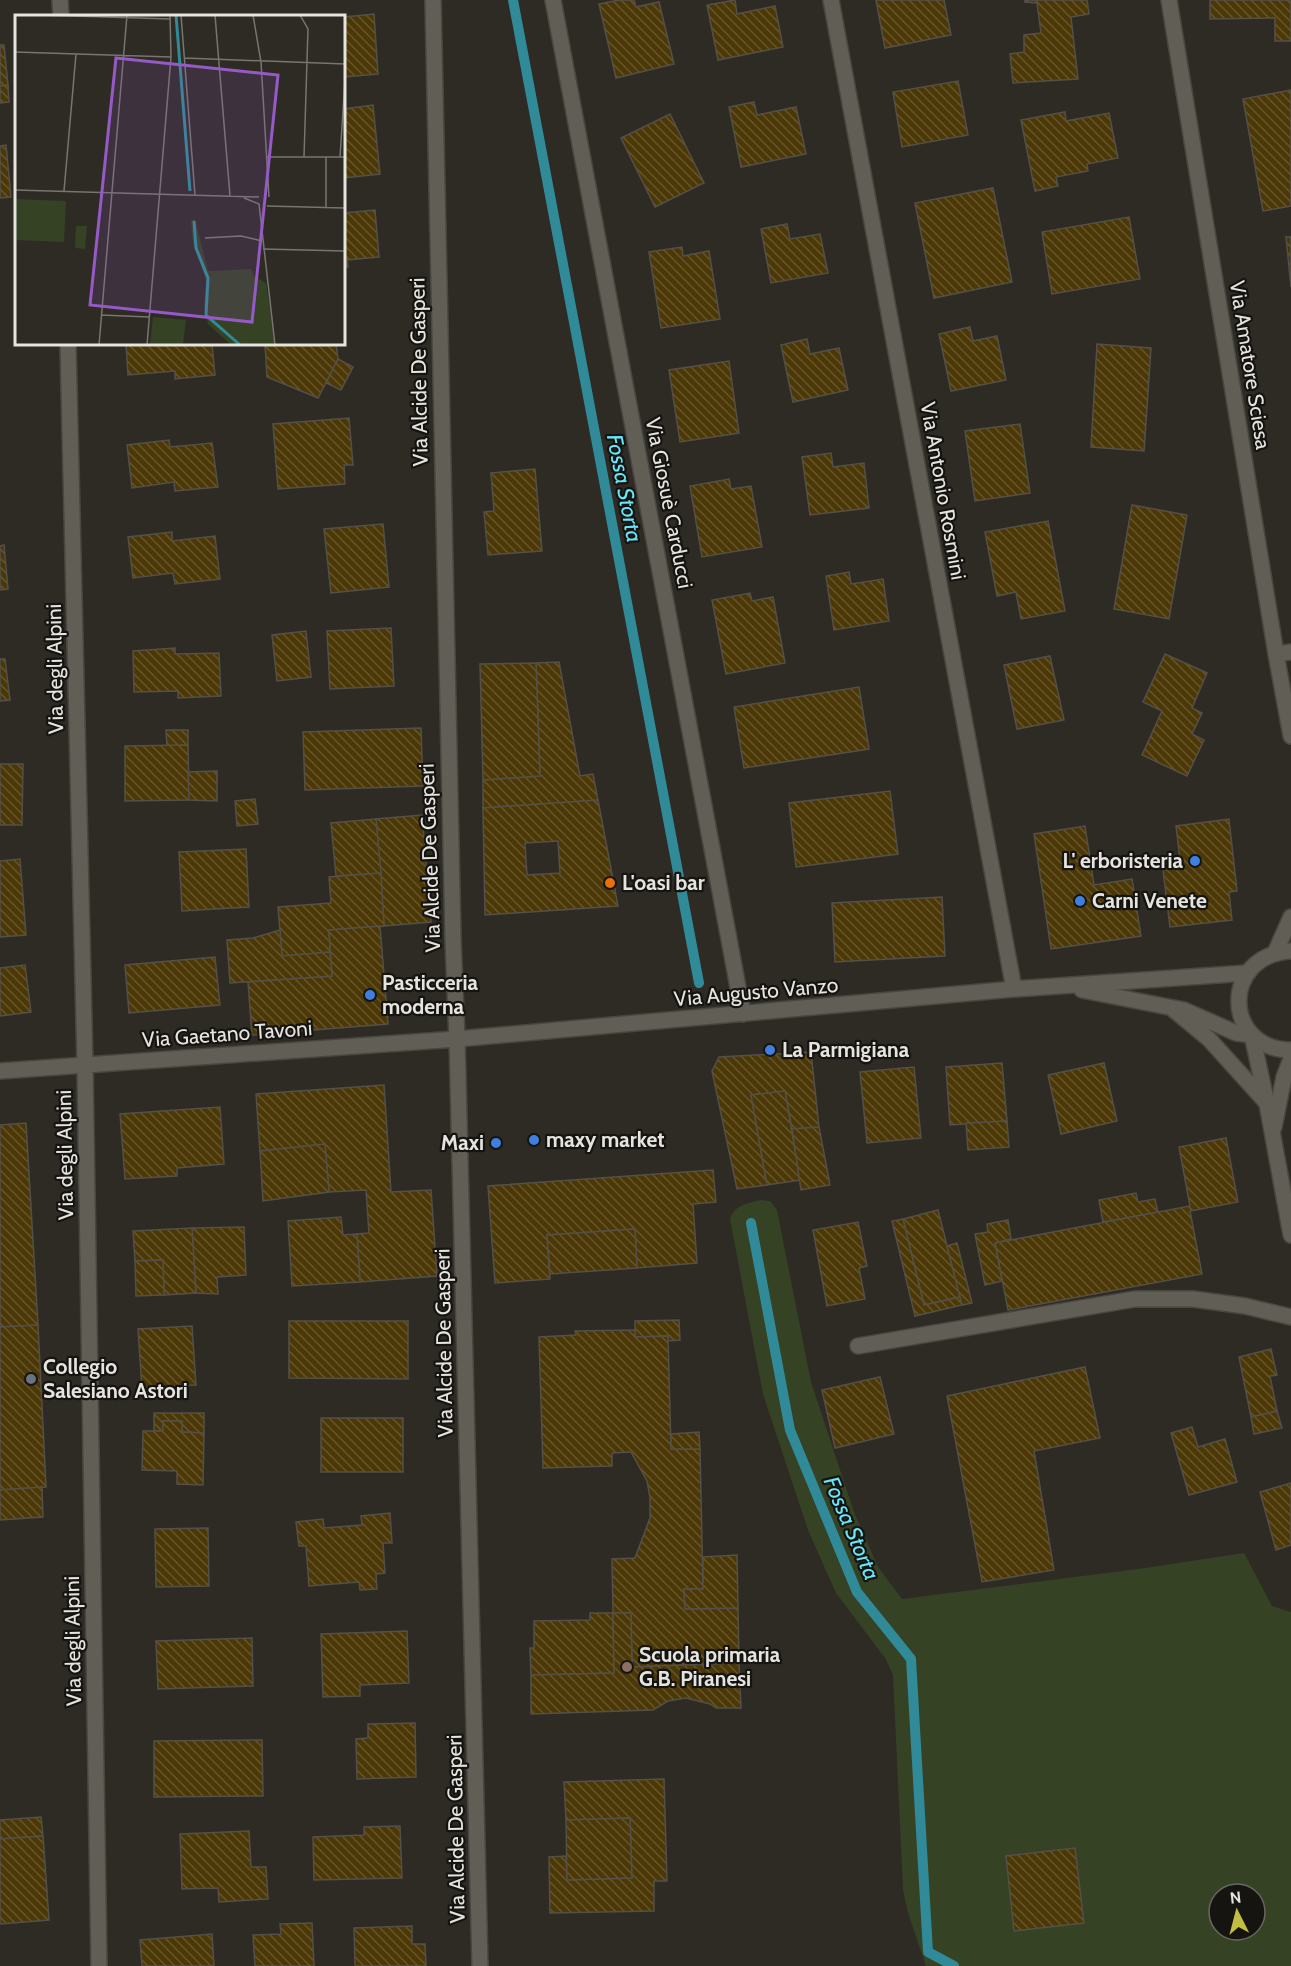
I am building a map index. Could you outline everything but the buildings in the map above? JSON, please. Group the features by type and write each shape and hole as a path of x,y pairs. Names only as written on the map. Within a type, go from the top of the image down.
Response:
{"street":[{"path":"60,0 61,15"},
{"name":"Via Alcide De Gasperi","path":"433,0 452,915 480,1966"},
{"name":"Via Giosuè Carducci","path":"553,0 743,1014"},
{"name":"Via Antonio Rosmini","path":"831,0 1014,989"},
{"name":"Via Amatore Sciesa","path":"1169,0 1283,653 1291,736"},
{"name":"Via degli Alpini","path":"68,345 85,1065 99,1966"},
{"path":"1275,953 1291,917"},
{"path":"1291,951 1275,953 1259,960 1247,972 1240,988 1239,1004 1242,1021 1252,1035 1291,1235"},
{"name":"Via Augusto Vanzo","path":"457,1039 1014,989 1247,972"},
{"name":"Via Augusto Vanzo","path":"1058,986 1169,1006 1204,1017 1236,1033 1252,1035 1264,1045 1280,1050 1291,1050"},
{"path":"1169,1006 1209,1039 1267,1104"},
{"name":"Via Gaetano Tavoni","path":"0,1071 457,1039"},
{"path":"1272,1135 1284,1077 1291,1059"},
{"path":"858,1346 1135,1299 1193,1299 1245,1306 1291,1317"}],"green space":[{"path":"760,1200 770,1201 777,1210 811,1382 854,1512 878,1567 902,1599 1244,1553 1272,1606 1291,1612 1291,1966 926,1966 908,1913 903,1890 893,1675 885,1658 836,1593 808,1530 763,1394 730,1219 738,1208"}],"waterway":[{"name":"Fossa Storta","path":"513,0 699,983"},
{"name":"Fossa Storta","path":"751,1223 790,1430 857,1592 911,1659 928,1952 954,1966"}],"place":[{"name":"L' erboristeria","path":"1195,861"},
{"name":"L'oasi bar","path":"610,883"},
{"name":"Carni Venete","path":"1080,901"},
{"name":"Pasticceria moderna","path":"370,995"},
{"name":"La Parmigiana","path":"770,1050"},
{"name":"maxy market","path":"534,1140"},
{"name":"Maxi","path":"496,1143"},
{"name":"Collegio Salesiano Astori","path":"31,1379"},
{"name":"Scuola primaria G.B. Piranesi","path":"627,1667"}]}
